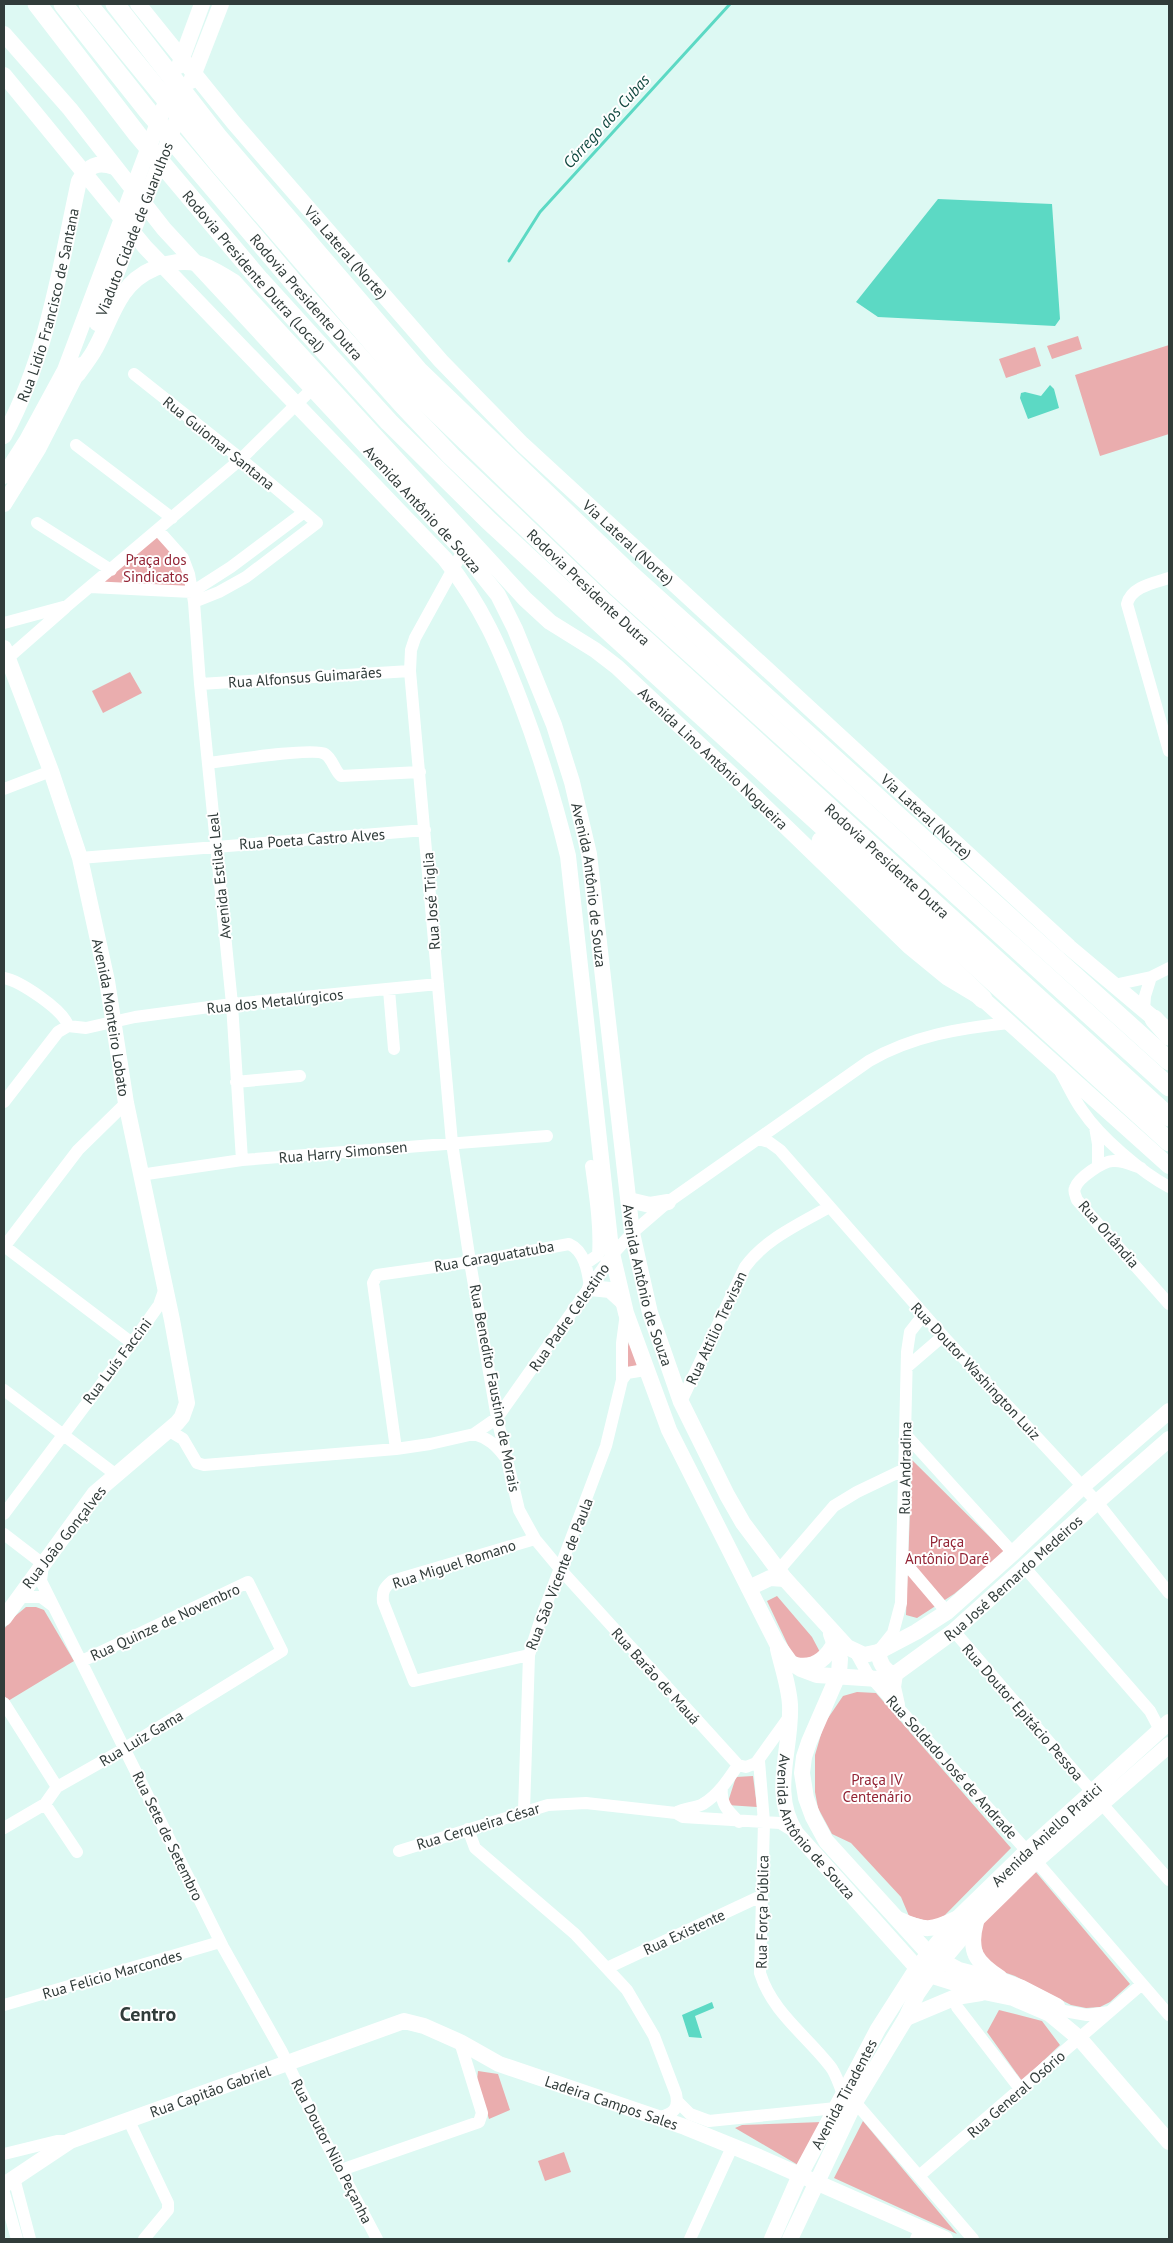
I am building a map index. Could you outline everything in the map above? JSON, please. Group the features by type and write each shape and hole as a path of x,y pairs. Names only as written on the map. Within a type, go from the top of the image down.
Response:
{"highway":[{"name":"Rodovia Presidente Dutra (Local)","path":"37,4 136,134 260,280 390,422 489,520"},
{"name":"Rodovia Presidente Dutra","path":"63,4 147,110 299,289 401,404 451,456 605,603 1169,1117"},
{"name":"Rodovia Presidente Dutra","path":"88,4 217,162 414,391 617,587 1169,1087"},
{"path":"115,4 219,138 418,370 628,572 1169,1060"},
{"name":"Rodovia Presidente Dutra","path":"489,520 1169,1142"},
{"path":"797,803 806,826 983,999"},
{"path":"1149,1015 1169,1036"}],"main road":[{"name":"Via Lateral (Norte)","path":"138,4 234,123 441,361 522,444 999,884 1169,1031"},
{"name":"Viaduto Cidade de Guarulhos","path":"32,444 66,370 202,4"},
{"name":"Viaduto Cidade de Guarulhos","path":"32,444 78,374 221,4"},
{"name":"Avenida Antônio de Souza","path":"4,34 70,110 164,229 311,390 463,551 498,595 515,629 554,725 572,782 589,854 632,1233 650,1313 682,1402 726,1495 743,1523 782,1575 832,1636 856,1653"},
{"name":"Avenida Antônio de Souza","path":"4,75 151,252 453,570 473,597 501,651 539,750 568,856 613,1254 624,1307 669,1430 777,1644 793,1664 809,1672 837,1678"},
{"path":"84,172 92,165 100,164 114,167"},
{"name":"Rua Lidio Francisco de Santana","path":"4,436 32,374 44,341 79,181 84,172"},
{"name":"Avenida Lino Antônio Nogueira","path":"78,374 94,350 122,295 130,284 149,271 163,265 196,263 212,269 234,282 525,599 544,616 617,667 748,790 909,946 948,978 983,999 1169,1166"},
{"path":"4,476 32,444"},
{"path":"4,504 32,444"},
{"name":"Avenida Monteiro Lobato","path":"6,653 51,771 80,858 114,1022 126,1103 140,1175 165,1285 187,1397"},
{"path":"629,1200 650,1205 668,1202"},
{"path":"590,1288 610,1290 624,1307"},
{"name":"Rua João Gonçalves","path":"4,1618 95,1493 182,1417 188,1404 187,1397"},
{"name":"Rua José Bernardo Medeiros","path":"878,1652 916,1632 947,1612 1013,1553 1083,1486 1169,1411"},
{"name":"Rua José Bernardo Medeiros","path":"837,1678 884,1678 895,1674 954,1631 1169,1439"},
{"path":"749,1588 770,1578 782,1575"},
{"path":"793,1664 804,1666 820,1661 829,1652 832,1636"},
{"name":"Avenida Antônio de Souza","path":"832,1636 840,1659 837,1678 804,1757 802,1773 806,1798 813,1817 826,1840 894,1918 935,1958"},
{"name":"Avenida Antônio de Souza","path":"777,1644 787,1689 789,1717 782,1786 786,1814 796,1833 924,1972"},
{"path":"856,1653 869,1655 878,1652 885,1670 895,1674 893,1687 897,1705"},
{"name":"Avenida Aniello Pratici","path":"935,1958 958,1918 1097,1798 1164,1726"},
{"name":"Avenida Aniello Pratici","path":"1097,1798 1169,1746"},
{"name":"Avenida Aniello Pratici","path":"935,1958 978,1918 1032,1856"},
{"path":"894,1918 919,1929 928,1929 943,1926 958,1918"},
{"path":"978,1918 972,1940 975,1954 983,1965 1006,1982"},
{"path":"935,1958 959,1970 1006,1982 1039,1995 1064,2011 1169,2142"},
{"name":"Avenida Tiradentes","path":"790,2239 816,2182 849,2098 855,2073 878,2029 935,1958"},
{"path":"924,1972 984,1992 1013,1998 1038,2008 1084,2035 1169,2126"},
{"name":"Avenida Tiradentes","path":"772,2239 800,2175 836,2108 849,2098 906,2018 924,1972"},
{"path":"906,2018 956,1998 984,1992"},
{"name":"Rua Capitão Gabriel","path":"9,2181 70,2141 399,2022 424,2026"},
{"name":"Ladeira Campos Sales","path":"424,2026 460,2042 499,2064 660,2117 816,2182 918,2233 945,2239"}],"street":[{"name":"Rua Guiomar Santana","path":"134,374 241,458 303,513 318,523 246,577 219,592 193,597"},
{"path":"6,653 68,606 172,518 241,458 311,390"},
{"path":"76,445 172,518"},
{"path":"90,587 193,597 303,513"},
{"path":"36,523 111,570"},
{"name":"Avenida Estilac Leal","path":"158,530 183,558 189,574 193,597 215,846 232,1004 242,1160"},
{"name":"Rua José Triglia","path":"463,551 415,638 411,650 410,671 452,1143 476,1261"},
{"path":"1169,578 1136,591 1129,596 1127,604 1169,751"},
{"path":"4,623 68,606"},
{"name":"Rua Alfonsus Guimarães","path":"200,684 410,671"},
{"path":"208,763 276,754 321,752 328,757 341,776 420,772"},
{"path":"4,789 51,771"},
{"name":"Rua Poeta Castro Alves","path":"80,858 425,830"},
{"path":"1114,985 1152,977 1169,968"},
{"path":"1149,1015 1145,996 1152,977"},
{"path":"4,978 14,980 30,990 63,1017 68,1026 58,1032 4,1102"},
{"name":"Rua dos Metalúrgicos","path":"68,1026 86,1028 134,1017 232,1004 438,984"},
{"path":"389,990 394,1049"},
{"name":"Rua Padre Celestino","path":"168,1430 183,1440 197,1462 204,1465 396,1449 430,1444 474,1434 497,1418 613,1254 632,1233 668,1202 826,1091 889,1050 915,1040 945,1032 1009,1023"},
{"name":"Avenida Lino Antônio Nogueira","path":"1059,1068 1079,1106 1095,1127 1141,1168 1169,1187"},
{"path":"236,1082 300,1076"},
{"path":"126,1103 78,1150 4,1247 132,1343"},
{"path":"778,1125 780,1150"},
{"path":"1095,1127 1098,1144 1098,1165 1119,1161 1141,1168"},
{"name":"Rua Harry Simonsen","path":"140,1175 242,1160 547,1136"},
{"name":"Rua Doutor Washington Luiz","path":"758,1140 769,1142 780,1150 943,1336 1083,1486 1169,1593"},
{"name":"Rua Orlândia","path":"1098,1165 1076,1186 1074,1194 1077,1200 1169,1304"},
{"path":"585,1264 598,1255 592,1166"},
{"name":"Rua Attilio Trevisan","path":"682,1402 745,1267 753,1256 763,1247 829,1207"},
{"name":"Rua Caraguatatuba","path":"396,1449 372,1283 377,1275 476,1261 569,1244 577,1249 585,1264 590,1288"},
{"name":"Rua Benedito Faustino de Morais","path":"476,1261 481,1323 497,1418 519,1510 535,1539 560,1569"},
{"name":"Rua Luís Faccini","path":"4,1514 62,1434 132,1343 159,1304 165,1285"},
{"name":"Rua São Vicente de Paula","path":"414,1681 529,1655 606,1446 622,1380 624,1307"},
{"name":"Rua Andradina","path":"878,1652 893,1633 899,1615 905,1469 907,1352 910,1332 924,1314"},
{"path":"907,1367 943,1336"},
{"path":"622,1380 627,1373 646,1370"},
{"path":"4,1390 115,1474"},
{"path":"474,1434 489,1440 498,1447 506,1459"},
{"path":"906,1435 1013,1553"},
{"path":"782,1575 834,1506 857,1492 905,1469"},
{"path":"4,1534 43,1564"},
{"name":"Rua Miguel Romano","path":"414,1681 383,1602 382,1594 385,1587 392,1581 535,1539"},
{"path":"902,1559 947,1612"},
{"name":"Rua Sete de Setembro","path":"43,1564 41,1581 220,1942 287,2062"},
{"path":"1025,1568 1164,1726"},
{"name":"Rua Barão de Mauá","path":"560,1569 738,1765"},
{"name":"Rua Quinze de Novembro","path":"82,1661 248,1582 282,1651"},
{"path":"549,1597 561,1586 573,1584"},
{"path":"18,1597 40,1598 55,1607"},
{"name":"Rua Doutor Epitácio Pessoa","path":"954,1631 1169,1880"},
{"name":"Rua Luiz Gama","path":"4,1828 45,1804 57,1788 282,1651"},
{"name":"Rua Soldado José de Andrade","path":"856,1653 872,1678 1032,1856 1169,2015"},
{"path":"524,1810 529,1655"},
{"path":"4,1704 57,1788"},
{"path":"1150,1711 1169,1717"},
{"path":"738,1765 750,1766 759,1761 789,1717"},
{"path":"759,1761 764,1822 780,1823 796,1833"},
{"name":"Rua Cerqueira César","path":"676,1813 682,1809 702,1804 722,1788 738,1765"},
{"path":"722,1788 721,1796 725,1807 739,1822"},
{"name":"Rua Cerqueira César","path":"399,1851 548,1804 586,1803 676,1813 683,1817 739,1822 764,1822"},
{"path":"45,1804 77,1852"},
{"name":"Rua Força Pública","path":"764,1822 759,1965 763,1982 780,2011 831,2067 849,2098 973,2239"},
{"path":"468,1829 475,1848 575,1934 627,1990 654,2036 677,2101 690,2114 709,2121 836,2108"},
{"name":"Rua Existente","path":"607,1968 760,1896"},
{"name":"Rua Felicio Marcondes","path":"4,2005 220,1942"},
{"name":"Rua General Osório","path":"919,2176 1022,2090 1142,1984"},
{"path":"957,2007 1022,2090"},
{"path":"1064,2011 1087,2015 1111,2011"},
{"path":"341,2170 479,2122 482,2112 460,2042"},
{"name":"Rua Doutor Nilo Peçanha","path":"287,2062 378,2239"},
{"path":"831,2067 855,2073"},
{"path":"660,2117 674,2112 677,2101"},
{"path":"129,2121 168,2203 168,2210 144,2239"},
{"path":"4,2154 57,2141 70,2141"},
{"path":"690,2239 732,2147"},
{"path":"9,2181 30,2239"},
{"path":"4,2193 17,2239"}],"green space":[{"path":"1078,336 1082,349 1052,359 1047,346"},
{"path":"1169,345 1169,434 1100,456 1075,375"},
{"path":"1035,347 1041,366 1006,378 999,359"},
{"name":"Praça dos Sindicatos","path":"159,535 183,567 187,591 100,585"},
{"path":"130,672 142,693 103,713 92,691"},
{"path":"629,1340 641,1363 624,1372"},
{"name":"Praça Antônio Daré","path":"912,1460 1005,1552 954,1594 917,1618 906,1615"},
{"path":"777,1596 812,1637 821,1654 805,1663 794,1658 767,1601"},
{"path":"26,1607 36,1607 44,1610 74,1661 8,1701 4,1695 4,1629"},
{"name":"Praça IV Centenário","path":"857,1692 876,1693 1011,1848 944,1916 931,1922 909,1916 901,1897 851,1843 832,1834 818,1808 815,1792 815,1755 824,1724 843,1696"},
{"path":"753,1776 757,1807 727,1805 736,1777"},
{"path":"1035,1871 1130,1984 1110,2002 1100,2007 1086,2008 1071,2005 1015,1976 992,1968 985,1961 978,1933 982,1922"},
{"path":"999,2010 1042,2021 1060,2045 1022,2081 987,2032"},
{"path":"478,2071 498,2074 510,2110 489,2119 477,2080"},
{"path":"863,2121 957,2234 834,2178"},
{"path":"822,2122 798,2165 735,2128 742,2125"},
{"path":"564,2152 571,2172 545,2181 538,2161"}],"shaded area":[{"path":"938,199 1052,204 1060,319 1055,326 878,317 856,302"},
{"path":"1050,385 1054,389 1059,408 1028,419 1020,398 1021,393 1025,392 1041,396"},
{"path":"712,2002 714,2008 695,2016 702,2038 689,2037 682,2015"}],"waterway":[{"name":"Córrego dos Cubas","path":"509,261 540,212 730,4"}],"district":[{"name":"Centro","path":"148,2014"}]}
